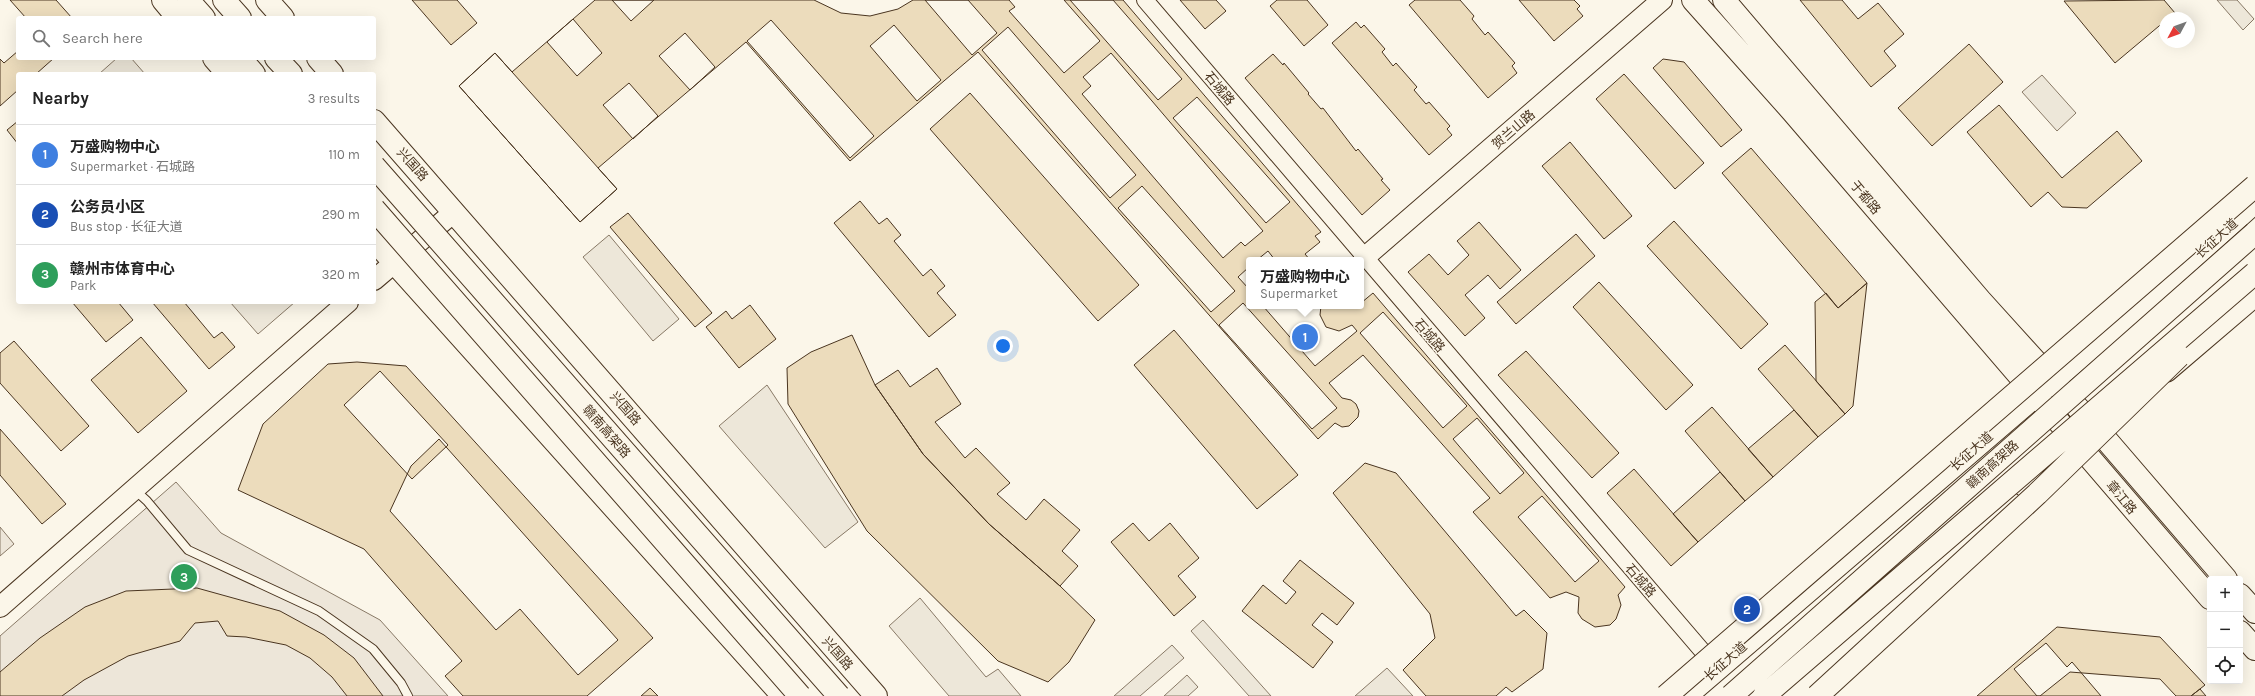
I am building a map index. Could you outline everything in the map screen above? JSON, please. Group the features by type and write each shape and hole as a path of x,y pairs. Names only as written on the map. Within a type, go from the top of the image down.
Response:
{"main road":[{"path":"162,0 176,16"},
{"path":"188,0 202,16"},
{"path":"224,0 238,16"},
{"path":"267,0 281,16"},
{"name":"于都路","path":"1693,0 1788,106 2036,395"},
{"name":"于都路","path":"1724,0 2000,323 2053,380"},
{"path":"216,60 226,72"},
{"path":"242,60 252,72"},
{"path":"278,60 289,72"},
{"path":"320,60 330,72"},
{"name":"兴国路","path":"376,123 876,696"},
{"name":"赣南高架路","path":"376,168 839,696"},
{"path":"1666,696 2255,186"},
{"name":"长征大道","path":"1686,696 2119,324 2255,202"},
{"path":"376,210 800,696"},
{"name":"赣南高架路","path":"1731,696 2255,233"},
{"path":"376,242 783,696"},
{"name":"赣南高架路","path":"1764,696 2255,273"},
{"path":"1817,696 2037,494 2255,283"},
{"path":"1790,696 2079,444 2255,296"},
{"name":"章江路","path":"2053,380 2223,576"},
{"name":"章江路","path":"2036,395 2207,594"},
{"path":"2243,598 2255,612"},
{"path":"2243,635 2255,649"}],"street":[{"name":"石城路","path":"1145,0 1363,257"},
{"name":"贺兰山路","path":"1364,258 1662,0"},
{"path":"376,278 454,212"},
{"name":"石城路","path":"1364,258 1717,668"},
{"path":"0,607 346,304"}],"lane":[{"path":"135,490 147,501 188,550 319,611 372,649 401,683 408,696"}],"shaded area":[{"path":"2217,0 2237,0 2254,19 2243,30"},
{"path":"115,60 133,60 143,72 101,72"},
{"path":"2042,75 2076,113 2057,131 2022,92"},
{"path":"609,235 679,319 653,341 583,257"},
{"path":"232,304 293,304 258,334"},
{"path":"767,385 858,522 825,548 719,426"},
{"path":"176,482 221,533 380,620 448,696 0,696 0,636"},
{"path":"0,527 14,544 0,556"},
{"path":"920,598 986,677 998,669 1021,696 949,696 889,626"},
{"path":"1203,620 1271,696 1249,696 1191,631"},
{"path":"1172,645 1184,658 1140,696 1114,696"},
{"path":"1387,668 1413,696 1355,696"},
{"path":"1187,675 1198,687 1188,696 1164,696"}],"building":[{"path":"10,0 56,0 70,16 24,16"},
{"path":"412,0 457,0 477,23 451,45"},
{"path":"595,0 814,0 841,13 870,16 898,9 913,0 1009,0 1015,7 1009,11 1064,73 1100,41 1064,0 1123,0 1321,232 1315,236 1320,242 1305,254 1308,257 1273,257 1268,251 1261,257 1246,257 1246,270 1238,277 1246,286 1246,309 1266,309 1315,366 1357,331 1352,325 1339,331 1326,327 1320,315 1321,309 1364,309 1364,300 1373,293 1625,587 1618,595 1621,605 1616,619 1610,625 1595,627 1582,619 1578,613 1579,597 1566,592 1550,598 1473,512 1490,498 1363,355 1329,383 1342,398 1351,400 1356,404 1359,411 1358,417 1349,426 1342,427 1335,423 1318,439 978,52 850,161 746,42 598,168 617,189 580,222 459,86 495,53 512,72","holes":["1111,53 1263,231 1245,246 1241,242 1223,258 1082,94 1091,86 1083,77"]},
{"path":"612,0 654,0 631,21"},
{"path":"925,0 968,0 997,33 972,55"},
{"path":"1070,0 1113,0 1182,79 1158,100"},
{"path":"1180,0 1216,0 1226,11 1205,29"},
{"path":"1277,0 1307,0 1328,25 1304,46 1270,6"},
{"path":"1415,0 1460,0 1474,16 1472,19 1485,35 1488,32 1515,63 1512,66 1517,73 1488,98 1409,5"},
{"path":"1519,0 1574,0 1580,6 1577,9 1583,16 1554,41"},
{"path":"1800,0 1842,0 1858,19 1878,3 1904,34 1884,51 1896,66 1871,87"},
{"path":"2164,0 2174,12 2159,12 2159,26 2115,63 2064,1"},
{"path":"573,19 602,53 577,76 547,42"},
{"path":"771,20 874,136 850,158 747,41"},
{"path":"1356,22 1361,28 1364,25 1385,49 1382,52 1393,66 1396,63 1417,87 1414,90 1426,104 1429,102 1450,126 1447,129 1452,135 1429,155 1332,43"},
{"path":"894,25 941,80 917,101 870,46"},
{"path":"1008,27 1136,175 1110,198 982,50"},
{"path":"685,33 715,67 690,90 659,56"},
{"path":"1969,44 2003,82 1932,146 1898,108"},
{"path":"16,53 16,60 52,60 38,72 16,72 16,92 0,106 0,59 4,63"},
{"path":"495,53 617,189 580,222 459,86"},
{"path":"1273,54 1283,65 1284,63 1321,109 1323,108 1356,151 1358,149 1383,179 1381,180 1390,190 1362,215 1245,78"},
{"path":"1663,59 1684,62 1742,130 1721,147 1653,68"},
{"path":"1624,74 1704,163 1675,189 1596,99"},
{"path":"629,83 658,116 633,139 603,105"},
{"path":"970,93 1139,285 1098,321 930,129"},
{"path":"1197,97 1290,202 1266,223 1173,118"},
{"path":"1999,105 2062,178 2117,131 2142,161 2087,208 2062,207 2048,192 2031,207 1967,132"},
{"path":"16,123 16,141 7,130"},
{"path":"1570,142 1632,216 1604,239 1542,166"},
{"path":"1751,148 1867,283 1838,308 1722,173"},
{"path":"1142,186 1235,291 1211,312 1118,208"},
{"path":"860,201 879,224 887,218 901,235 894,241 923,276 931,269 945,286 937,293 956,315 929,337 834,223"},
{"path":"628,213 712,313 695,327 610,227"},
{"path":"1674,221 1768,324 1741,349 1647,246"},
{"path":"1479,222 1521,270 1500,289 1488,275 1465,295 1485,318 1465,336 1408,272 1429,254 1448,275 1469,255 1457,241"},
{"path":"1576,234 1595,256 1516,324 1497,302"},
{"path":"1599,282 1693,385 1666,410 1573,307"},
{"path":"1867,283 1853,406 1845,414 1816,381 1815,302 1826,293 1838,308"},
{"path":"1243,303 1246,309 1248,309 1337,408 1312,429 1219,325"},
{"path":"74,304 120,304 133,320 106,342"},
{"path":"154,304 186,304 214,338 222,332 235,347 209,369"},
{"path":"750,305 776,339 739,368 706,327 726,311 732,319"},
{"path":"1383,312 1467,406 1443,428 1360,333"},
{"path":"1174,330 1298,475 1257,509 1134,365"},
{"path":"852,335 875,385 923,454 989,524 1060,586 1095,620 1069,662 1048,682 998,661 867,531 788,404 787,368 811,352"},
{"path":"141,337 187,391 138,433 91,380"},
{"path":"14,341 89,426 61,451 0,383 0,353"},
{"path":"1785,345 1845,414 1818,437 1758,369"},
{"path":"1526,351 1619,453 1592,478 1498,375"},
{"path":"357,362 406,366 653,638 587,696 463,696 445,676 462,661 364,549 238,490 263,424 328,364","holes":["439,439 618,640 578,675 520,609 496,630 390,511 411,466"]},
{"path":"937,368 961,404 935,422 965,458 976,448 1010,483 997,494 1026,520 1044,499 1080,530 1062,551 1078,566 1060,586 989,524 923,454 875,385 898,370 910,387"},
{"path":"380,371 448,445 412,479 344,405"},
{"path":"1712,407 1773,477 1745,501 1685,431"},
{"path":"1794,410 1818,437 1773,477 1748,449"},
{"path":"1477,418 1524,473 1500,494 1453,439"},
{"path":"0,429 66,504 42,524 0,475"},
{"path":"1365,463 1396,473 1516,616 1524,610 1547,633 1543,669 1512,692 1506,687 1496,696 1426,696 1403,670 1435,638 1430,614 1333,493"},
{"path":"1634,469 1698,542 1671,566 1607,493"},
{"path":"1720,472 1745,501 1698,542 1673,514"},
{"path":"1542,496 1599,561 1575,582 1518,517"},
{"path":"1133,523 1149,541 1170,523 1199,558 1178,576 1196,597 1174,616 1111,542"},
{"path":"1300,560 1354,603 1337,625 1322,613 1312,625 1333,642 1313,668 1242,611 1263,585 1286,604 1296,592 1283,581"},
{"path":"197,588 280,611 324,635 354,658 383,696 347,696 332,677 310,658 286,645 246,637 227,636 218,621 195,623 180,641 128,656 84,680 62,696 0,696 0,672 40,638 85,607 126,591"},
{"path":"2057,627 2160,637 2205,685 2191,696 2176,696 2160,679 2070,672 2040,696 1977,696"},
{"path":"2046,643 2067,667 2072,662 2101,696 2037,696 2014,669"},
{"path":"650,688 658,696 641,696"},
{"path":"2200,689 2206,696 2191,696"}],"place":[{"name":"万盛购物中心","path":"1305,337"},
{"name":"赣州市体育中心","path":"184,577"},
{"name":"公务员小区","path":"1747,609"}]}
